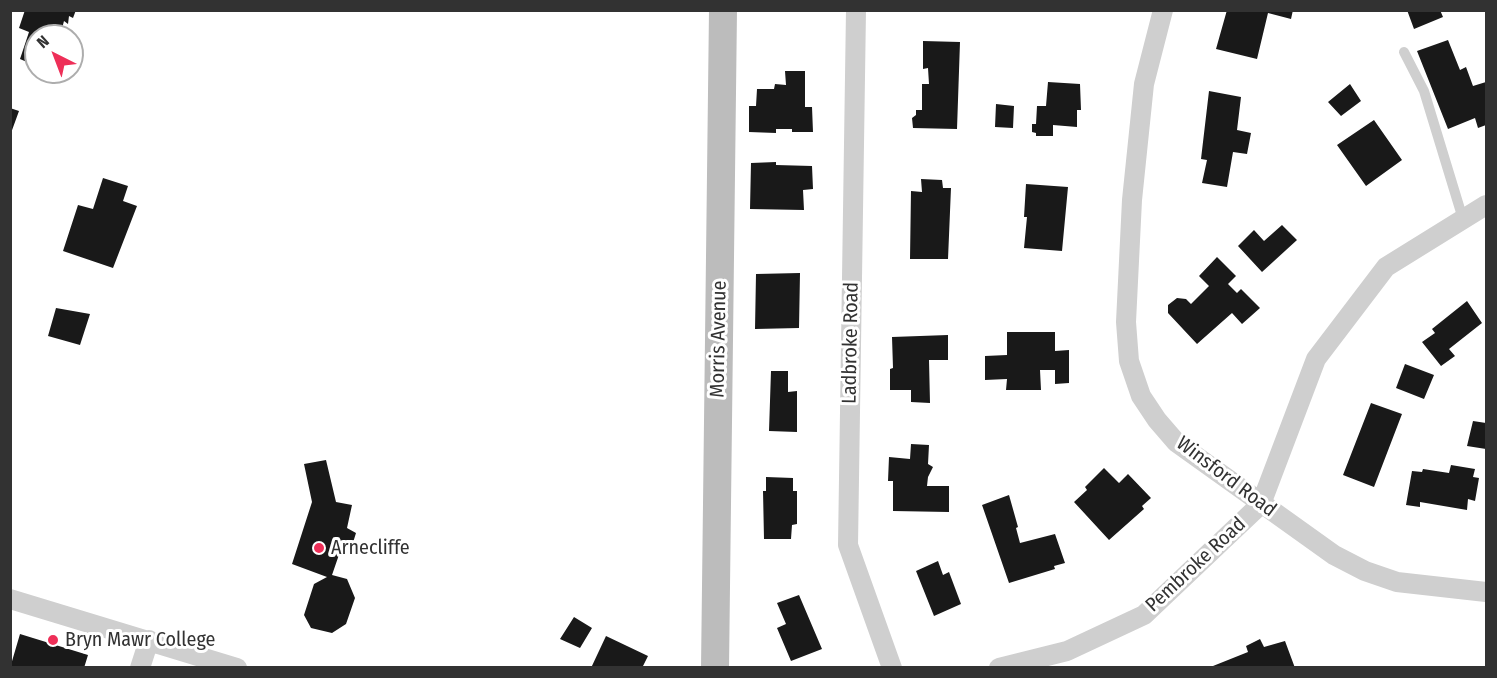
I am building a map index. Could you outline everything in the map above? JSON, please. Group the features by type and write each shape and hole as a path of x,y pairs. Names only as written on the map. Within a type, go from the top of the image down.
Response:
{"street":[{"name":"Morris Avenue","path":"715,668 723,10"},
{"name":"Ladbroke Road","path":"856,10 848,545 892,668"},
{"name":"Winsford Road","path":"1162,10 1144,84 1132,200 1126,322 1129,361 1141,396 1176,442 1334,555 1365,571 1397,582 1486,592"},
{"name":"Pembroke Road","path":"1011,666 1067,651 1144,615 1261,504 1316,359 1386,267 1486,205"},
{"path":"10,599 237,668"},
{"path":"140,668 148,640"}],"lane":[{"path":"1404,52 1424,92 1463,219"}],"building":[{"path":"25,10 76,10 73,18 69,16 68,24 64,21 63,24 24,24 24,30 19,28"},
{"path":"1227,10 1293,10 1291,19 1268,13 1257,59 1216,49"},
{"path":"1407,10 1440,10 1443,17 1414,29"},
{"path":"1448,40 1460,70 1466,67 1473,86 1486,82 1486,125 1478,128 1475,118 1448,129 1417,51"},
{"path":"923,41 960,42 957,129 913,128 912,118 916,115 916,110 922,110 922,84 929,84 928,68 923,69"},
{"path":"24,47 24,61 20,59"},
{"path":"785,71 805,71 805,107 812,107 813,132 776,129 776,133 749,132 749,106 756,106 757,89 774,89 775,84 786,85"},
{"path":"1048,82 1080,84 1081,110 1077,110 1077,127 1053,125 1053,136 1036,136 1036,133 1032,132 1032,124 1036,124 1037,106 1046,106"},
{"path":"1350,84 1361,101 1341,116 1328,102"},
{"path":"1209,91 1241,97 1237,130 1251,133 1247,154 1233,152 1227,187 1202,183 1207,160 1201,159"},
{"path":"996,104 1014,106 1013,128 995,127"},
{"path":"10,108 19,111 11,133 10,133"},
{"path":"1374,120 1402,160 1366,186 1337,145"},
{"path":"776,162 776,165 812,166 813,189 803,190 804,210 750,209 751,163"},
{"path":"103,178 128,186 123,201 137,206 113,268 63,251 78,205 93,209"},
{"path":"921,179 942,180 943,188 951,188 948,259 910,259 911,191 922,192"},
{"path":"1026,184 1068,187 1062,251 1024,248 1027,217 1024,217"},
{"path":"1282,225 1297,240 1262,272 1238,246 1254,230 1264,241"},
{"path":"1217,257 1236,276 1228,284 1237,293 1241,289 1260,308 1242,324 1232,313 1197,344 1168,313 1168,305 1177,298 1186,299 1191,304 1209,286 1199,276"},
{"path":"800,273 799,328 755,329 756,274"},
{"path":"1467,301 1482,323 1449,349 1455,356 1441,366 1422,342 1435,333 1432,329"},
{"path":"56,308 90,314 80,345 48,336"},
{"path":"1007,332 1055,332 1055,351 1069,350 1069,383 1055,384 1055,370 1040,370 1041,390 1006,390 1007,379 985,380 985,356 1007,355"},
{"path":"948,335 948,360 929,360 930,403 911,402 911,390 890,390 890,369 893,368 892,337"},
{"path":"1405,364 1434,375 1424,399 1396,388"},
{"path":"771,371 788,371 788,392 797,391 797,432 769,431"},
{"path":"1371,403 1402,414 1374,487 1343,475"},
{"path":"1473,421 1486,423 1486,449 1467,446"},
{"path":"911,444 929,445 928,464 933,467 927,486 949,486 949,512 893,511 893,481 888,481 889,457 910,459"},
{"name":"Arnecliffe","path":"326,460 336,502 352,505 347,528 356,533 351,549 342,546 332,575 347,579 355,598 346,624 332,633 311,628 304,615 314,584 327,577 292,564 312,502 304,464"},
{"path":"1451,465 1475,469 1473,477 1479,478 1475,501 1468,499 1467,510 1420,502 1420,507 1406,505 1412,471 1422,472 1423,469 1449,473"},
{"path":"1104,468 1119,483 1128,474 1151,498 1142,506 1144,509 1109,540 1074,502 1087,490 1085,487"},
{"path":"766,477 793,478 793,491 797,491 797,524 792,525 791,539 764,539 763,491 766,491"},
{"path":"1009,495 1020,543 1055,534 1065,563 1054,566 1055,569 1009,583 982,505"},
{"path":"938,561 943,575 949,572 961,604 934,616 916,571"},
{"path":"799,595 822,649 791,661 777,628 786,624 777,603"},
{"path":"574,617 592,628 580,648 560,639"},
{"path":"20,634 88,655 84,668 10,668"},
{"path":"606,636 648,656 642,668 591,668"},
{"path":"1260,639 1264,647 1285,641 1295,668 1208,668 1248,652 1246,646"}],"place":[{"name":"Arnecliffe","path":"319,548"},
{"name":"Bryn Mawr College","path":"53,640"}]}
